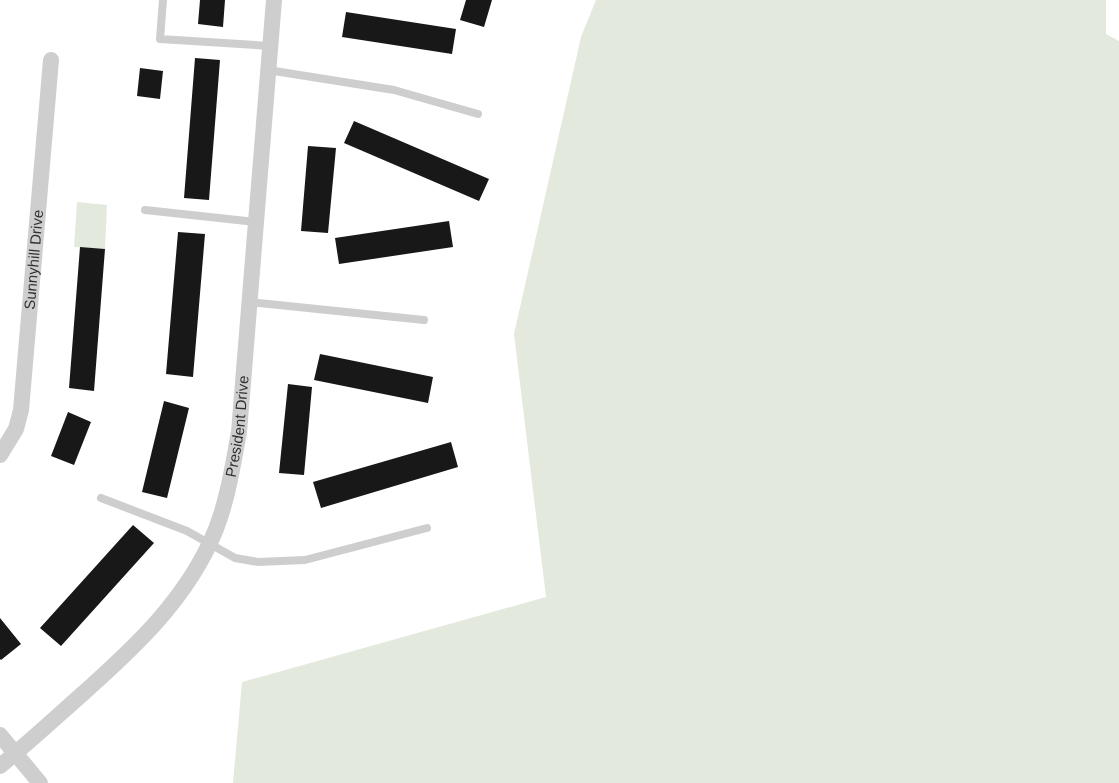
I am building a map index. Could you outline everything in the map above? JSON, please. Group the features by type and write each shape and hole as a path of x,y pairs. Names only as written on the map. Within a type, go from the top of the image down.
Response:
{"street":[{"name":"President Drive","path":"0,766 132,650 157,623 185,586 208,544 229,486 239,432 274,0"},
{"name":"Sunnyhill Drive","path":"0,455 16,429 21,410 51,60"},
{"path":"0,735 40,783"}],"lane":[{"path":"163,0 160,39 270,46"},
{"path":"268,70 394,90 478,114"},
{"path":"146,210 256,222"},
{"path":"249,302 424,320"},
{"path":"101,498 186,531 235,558 258,562 292,561 427,528"}],"shaded area":[{"path":"596,0 1106,0 1106,34 1119,41 1119,783 233,783 242,682 546,597 514,334 581,37"},
{"path":"77,202 107,205 105,249 74,247"}],"building":[{"path":"200,0 225,0 223,27 198,24"},
{"path":"466,0 492,0 484,27 460,20"},
{"path":"346,12 456,29 452,54 342,37"},
{"path":"195,58 220,60 209,200 184,198"},
{"path":"140,68 163,71 160,99 137,96"},
{"path":"354,121 489,179 479,201 344,143"},
{"path":"308,146 336,148 328,233 301,231"},
{"path":"449,221 453,247 339,264 335,238"},
{"path":"178,232 205,234 193,377 166,374"},
{"path":"80,247 105,249 94,391 69,388"},
{"path":"320,354 433,377 428,403 314,380"},
{"path":"288,384 312,387 304,475 279,473"},
{"path":"164,401 189,408 167,498 142,492"},
{"path":"68,412 91,422 74,465 51,456"},
{"path":"451,442 458,467 321,508 313,482"},
{"path":"133,525 154,543 61,646 40,628"},
{"path":"0,618 21,644 1,660 0,659"}]}
